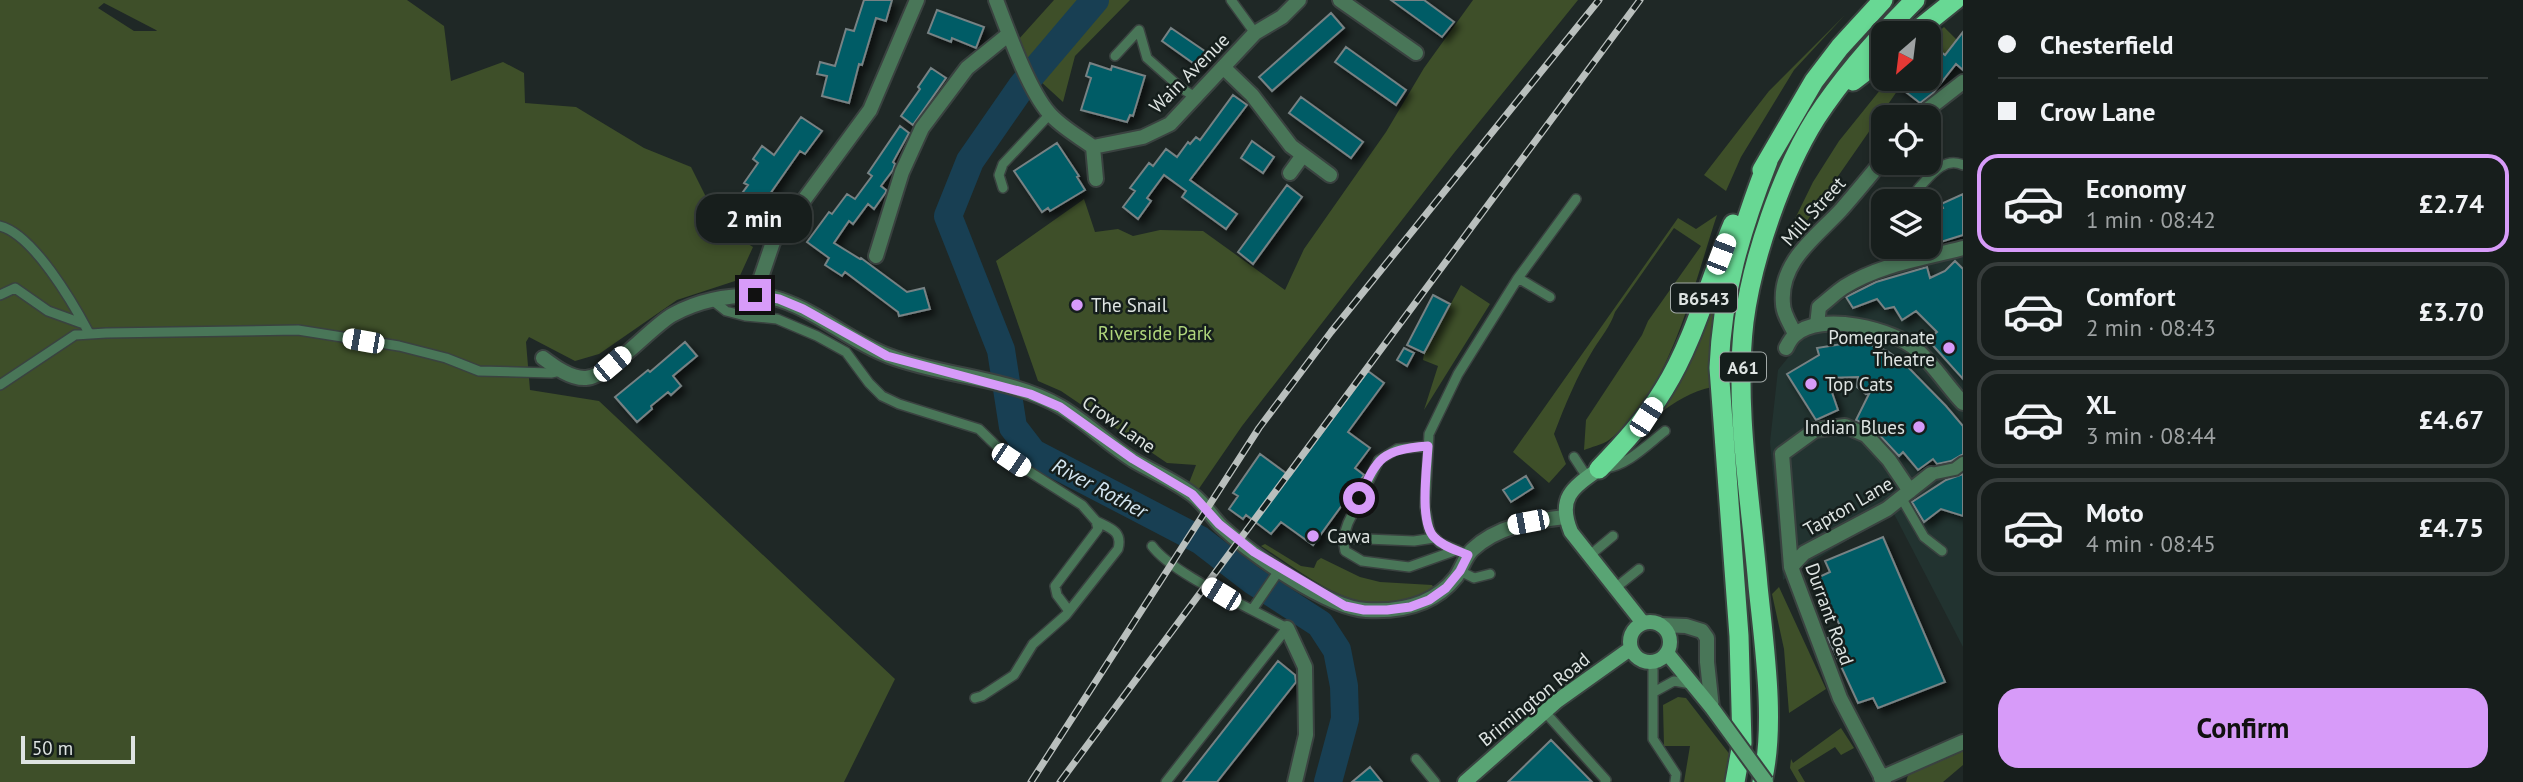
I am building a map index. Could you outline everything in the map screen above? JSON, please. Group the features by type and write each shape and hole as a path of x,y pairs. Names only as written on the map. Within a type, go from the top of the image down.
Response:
{"highway":[{"name":"A61","path":"1735,782 1742,743 1740,636 1719,368 1720,341 1731,268 1750,206 1784,130 1814,81 1840,47 1883,0"},
{"name":"A61","path":"1764,782 1768,690 1742,402 1744,324 1756,259 1796,157 1816,118 1885,30 1915,0"},
{"path":"1929,21 1955,0"},
{"path":"1832,98 1871,67"},
{"name":"B6543","path":"1593,473 1646,417 1666,387 1742,202 1768,161"}],"main road":[{"name":"B6543","path":"1565,517 1564,507 1569,495 1593,473"},
{"path":"1565,517 1571,532 1643,623"},
{"path":"1643,623 1661,625 1670,638 1667,653 1653,662 1639,660 1630,649 1631,633 1643,623"},
{"name":"Brimington Road","path":"1465,782 1537,712 1630,649"},
{"path":"1667,653 1694,684 1764,782"}],"street":[{"path":"755,295 773,242 870,110 917,0"},
{"path":"996,0 1019,57 1046,109 1093,147 1096,179"},
{"name":"Wain Avenue","path":"1093,147 1143,137 1170,124 1255,33 1282,17 1299,0"},
{"path":"1348,2 1416,53"},
{"path":"876,256 902,172 922,128 967,68 1009,34"},
{"path":"1223,67 1252,95 1291,146 1330,175"},
{"path":"1933,105 1963,82"},
{"path":"1290,173 1303,155"},
{"name":"Mill Street","path":"1795,334 1783,306 1786,279 1793,261 1871,174"},
{"path":"1817,325 1819,307 1853,282 1872,272 1963,249"},
{"name":"Crow Lane","path":"543,358 561,370 584,379 612,364 671,316 710,299 755,295 779,299 803,309 887,356 983,380 1030,394 1060,407 1133,459 1192,494 1230,533 1278,572 1345,606 1364,610 1410,607 1429,600 1446,588 1460,571 1463,553 1513,525 1565,517"},
{"path":"1786,348 1795,334 1817,325 1836,323 1870,328 1904,341 1916,349 1963,403"},
{"name":"Durrant Road","path":"1882,780 1840,698 1791,567 1782,454 1784,447 1815,430 1845,426 1866,435 1889,460 1906,495"},
{"name":"Tapton Lane","path":"1791,567 1804,553 1906,495 1931,474 1955,469 1963,463"},
{"path":"1661,625 1686,626 1702,631 1707,638 1712,708"},
{"path":"1287,628 1305,667 1306,735 1295,782"},
{"path":"1882,780 1963,741"}],"lane":[{"path":"1231,0 1255,33"},
{"path":"1115,56 1139,30 1147,58 1195,97"},
{"path":"1003,188 999,175 1003,164 1046,109"},
{"path":"1918,189 1945,163 1955,161 1963,165"},
{"path":"1434,538 1425,507 1428,446 1434,421 1458,373 1518,278 1576,199"},
{"path":"0,226 12,229 48,268 69,296 86,329"},
{"path":"1518,278 1550,297"},
{"path":"0,295 15,288 48,311 86,329 298,330 399,346 479,370 551,373 561,370"},
{"path":"710,299 726,311 777,319 846,352 882,396 979,429 1011,460 1082,505 1096,521 1115,530 1120,541 1118,549 1069,611 1056,626 1033,644 1014,675 975,698"},
{"path":"0,386 86,329"},
{"path":"1574,457 1593,473 1613,467 1665,431"},
{"path":"1428,446 1397,449 1379,460 1343,538 1345,551 1362,561 1409,567 1463,553"},
{"path":"1906,495 1924,537 1942,551"},
{"path":"1069,611 1057,595 1055,586 1095,537 1098,529 1096,521"},
{"path":"1589,556 1614,536"},
{"path":"1343,538 1414,541 1434,538 1463,553"},
{"path":"1152,546 1158,554 1180,569 1287,628 1166,782"},
{"path":"1614,589 1639,569"},
{"path":"1460,571 1474,578 1490,574"},
{"path":"1254,608 1278,572"},
{"path":"1653,662 1653,738 1676,774 1675,782"},
{"path":"1654,692 1674,681 1694,684"},
{"path":"1537,712 1606,780 1605,782"},
{"path":"1416,758 1435,782"}],"shaded area":[{"path":"1963,253 1963,647 1893,512 1783,580 1770,442 1778,370 1829,307 1905,268"}],"green space":[{"path":"0,0 407,0 444,26 451,81 503,62 524,73 525,103 576,107 644,148 691,167 721,227 753,247 738,280 677,300 599,354 575,361 529,337 526,342 530,390 599,401 895,679 844,782 0,782","holes":["104,3 157,31 134,31 98,8"]},
{"path":"1054,0 1130,0 1075,56 1063,102 1039,80 1018,40"},
{"name":"Riverside Park","path":"1473,0 1578,0 1454,153 1242,426 1198,490 1189,483 1196,465 1167,463 1061,391 1038,381 996,261 1084,199 1095,232 1118,229 1133,236 1160,230 1203,231 1285,290 1304,249 1386,132 1424,68"},
{"path":"1845,15 1794,70 1741,157 1726,191 1704,175 1769,91"},
{"path":"1944,27 1957,40 1945,55 1941,52 1941,30"},
{"path":"1879,91 1897,91 1887,105 1871,105 1871,129 1793,241 1791,227 1813,182 1839,141"},
{"path":"1717,215 1689,305 1648,396 1630,420 1609,440 1584,450 1586,420 1642,335 1648,321 1701,246 1674,228 1615,312 1577,380 1554,434 1566,464 1549,483 1513,452 1678,218 1696,229"},
{"path":"1461,285 1490,304 1424,410 1438,366 1423,360 1424,353"},
{"path":"1713,293 1721,294 1713,387 1690,394 1657,415"},
{"path":"1265,544 1301,566 1314,568 1321,558 1360,577 1380,582 1432,585 1436,592 1403,601 1367,603 1319,584 1261,546"},
{"path":"1779,587 1826,689 1789,713 1784,649 1772,594"},
{"path":"1678,697 1686,698 1731,756 1725,782 1684,782 1690,746 1664,746 1663,705"},
{"path":"1841,728 1854,748 1841,755 1835,747 1798,770 1805,782 1798,782 1790,768 1791,759 1793,763"},
{"path":"1963,751 1963,765 1943,782 1906,782 1908,775"}],"building":[{"path":"864,0 892,0 886,21 876,18 862,65 859,64 849,103 822,96 827,76 817,74 820,62 835,66 846,29 854,31"},
{"path":"1391,0 1424,0 1454,22 1442,37"},
{"path":"937,10 984,27 976,48 952,38 951,42 928,33"},
{"path":"1331,13 1344,28 1272,91 1259,77"},
{"path":"1171,28 1209,54 1200,68 1162,41"},
{"path":"1963,32 1963,70 1956,64 1941,83 1941,52 1945,55"},
{"path":"1346,47 1406,90 1396,105 1335,62"},
{"path":"1090,63 1111,70 1112,66 1145,76 1133,116 1130,115 1127,122 1081,110 1091,78 1086,76"},
{"path":"931,68 946,78 913,125 901,116"},
{"path":"1904,91 1935,91 1920,103"},
{"path":"1233,95 1247,105 1190,180 1237,214 1226,229 1182,197 1186,191 1164,175 1147,198 1151,201 1138,219 1123,207 1135,191 1130,188 1149,163 1153,166 1166,149 1177,157 1188,142 1190,144 1196,137 1200,140"},
{"path":"1301,97 1363,142 1351,158 1289,113"},
{"path":"801,117 822,131 805,154 800,151 751,221 732,207 748,185 744,183 758,163 753,159 762,146 774,155"},
{"path":"900,126 909,133 893,162 893,170 881,186 886,192 874,209 868,204 853,224 849,221 834,243 861,258 907,292 924,288 930,309 899,316 898,312 845,272 842,276 825,265 829,258 807,242 829,212 832,214 847,194 855,199 872,176 868,173"},
{"path":"1252,141 1274,157 1263,173 1241,158"},
{"path":"1057,143 1085,190 1050,211 1048,208 1042,212 1014,171"},
{"path":"1287,185 1302,197 1253,264 1238,252"},
{"path":"1963,194 1963,235 1941,242 1941,204"},
{"path":"1955,261 1963,269 1963,379 1928,340 1937,332 1916,311 1902,320 1894,307 1885,309 1877,299 1853,308 1846,297 1876,282 1927,267 1930,278 1945,271"},
{"path":"1433,295 1450,304 1424,353 1407,345"},
{"path":"685,342 697,356 673,376 681,386 671,395 668,392 637,422 615,397"},
{"path":"1866,343 1887,351 1905,364 1946,406 1963,426 1963,454 1951,461 1937,464 1933,459 1918,470 1903,452 1899,456 1873,428 1856,420 1870,392 1866,394 1857,387 1858,377 1827,378 1838,410 1816,420 1787,374 1819,355 1817,348"},
{"path":"1404,348 1414,353 1407,366 1397,360"},
{"path":"1368,371 1384,383 1348,432 1370,448 1355,468 1364,475 1313,545 1281,522 1271,534 1246,515 1243,519 1229,509 1238,496 1233,493 1260,454 1290,476"},
{"path":"1963,474 1963,516 1941,509 1924,522 1912,502 1946,480"},
{"path":"1526,476 1533,488 1511,502 1503,490"},
{"path":"1883,537 1945,682 1878,708 1873,698 1858,703 1828,638 1843,632 1817,578 1830,572 1825,561"},
{"path":"1278,661 1295,675 1296,682 1217,782 1183,782"},
{"path":"1551,740 1592,782 1508,782"},
{"path":"1370,767 1382,782 1352,782"}],"waterway":[{"name":"River Rother","path":"1095,0 1022,86 970,161 948,216 1001,350 1013,427 1033,453 1200,540 1252,580 1320,624 1337,650 1344,686 1345,719 1328,782"}],"railway":[{"path":"1031,782 1259,428 1331,332 1599,0"},
{"path":"1060,782 1640,0"}],"place":[{"name":"The Snail","path":"1077,305"},
{"name":"Pomegranate Theatre","path":"1949,348"},
{"name":"Top Cats","path":"1811,384"},
{"name":"Indian Blues","path":"1919,427"},
{"name":"Cawa","path":"1313,536"}],"route":[{"path":"755,295 779,299 803,309 887,356 983,380 1030,394 1060,407 1133,459 1192,494 1219,524 1254,552 1327,598 1345,606 1364,610 1410,607 1429,600 1446,588 1460,571 1468,555 1440,543 1431,534 1425,507 1428,446 1397,449 1379,460 1359,498"}]}
